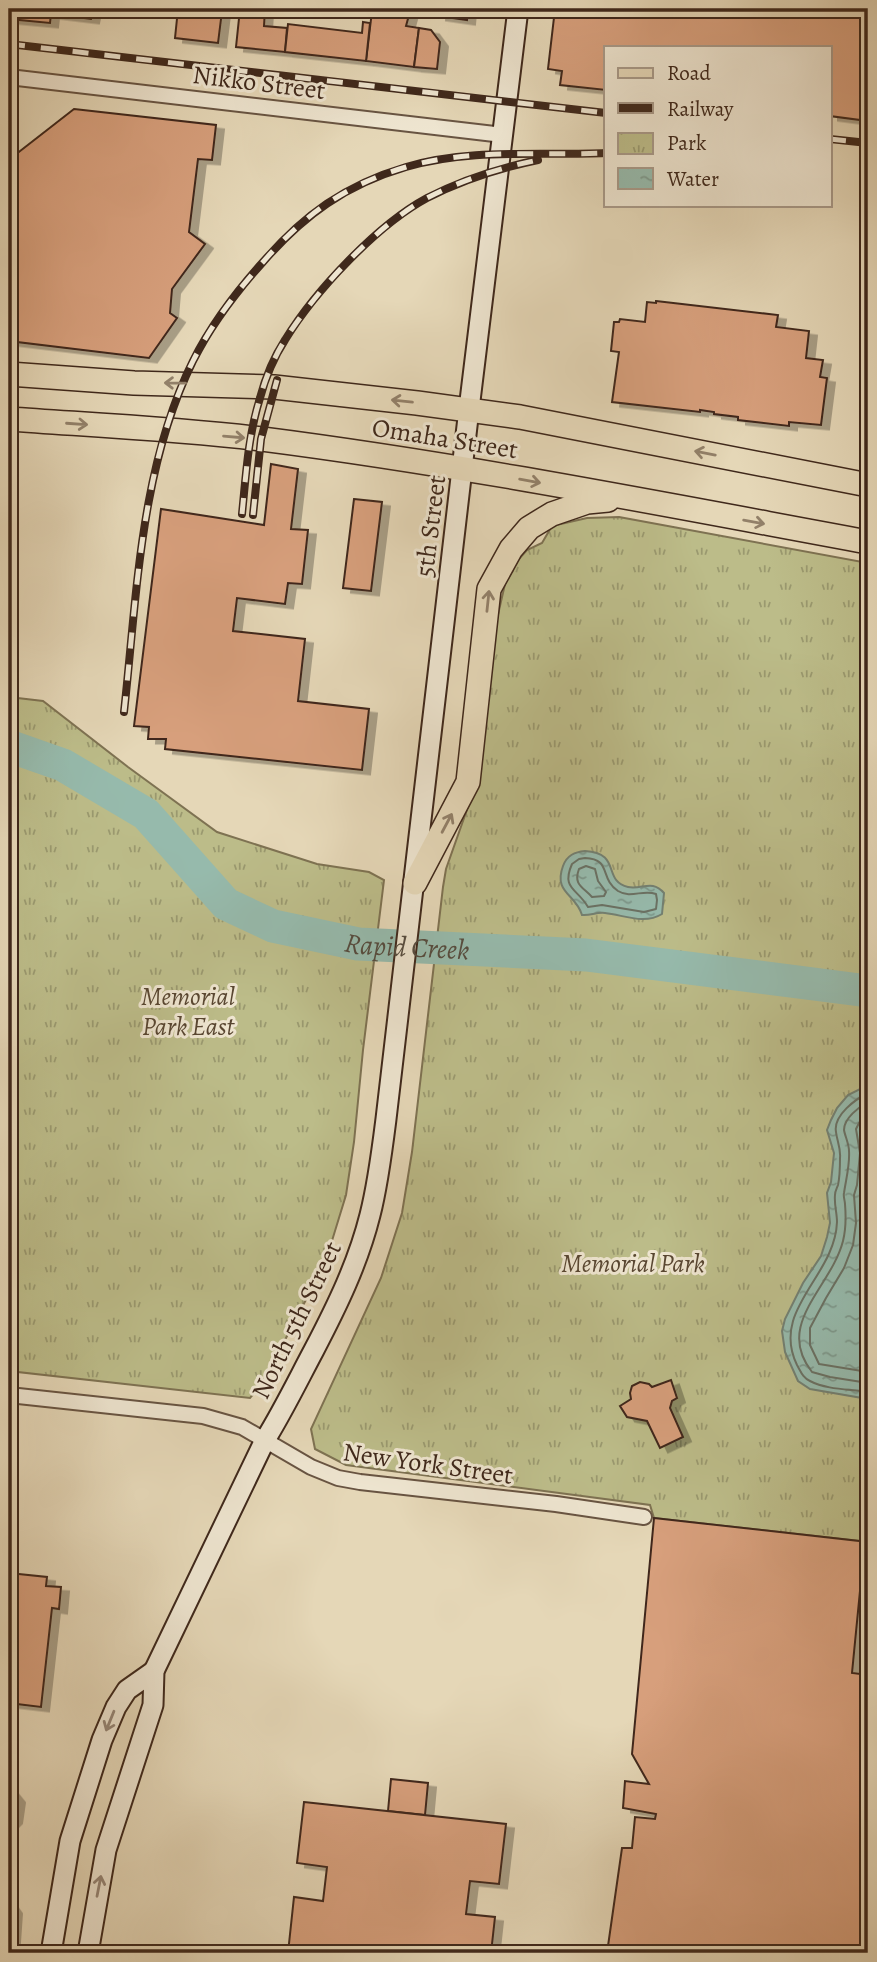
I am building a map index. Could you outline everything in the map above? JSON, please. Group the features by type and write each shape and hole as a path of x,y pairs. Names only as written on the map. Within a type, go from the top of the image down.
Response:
{"main road":[{"name":"5th Street","path":"415,883 469,409 519,9"},
{"name":"Omaha Street","path":"9,374 134,383 264,386 469,409 868,485"},
{"name":"Omaha Street","path":"9,419 261,439 412,460 868,542"},
{"path":"415,883 468,782 489,589 511,549 529,528 552,514 587,502 626,498"},
{"name":"North 5th Street","path":"88,1953 106,1850 153,1705 154,1671 265,1440 339,1302 362,1244 377,1186 415,883"},
{"name":"North 5th Street","path":"51,1953 70,1841 102,1740 116,1707 127,1690 154,1671"}],"street":[{"name":"Nikko Street","path":"9,77 503,135"},
{"name":"New York Street","path":"9,1395 203,1416 242,1427 311,1467 338,1478 645,1517"}],"green space":[{"name":"Memorial Park","path":"619,517 868,563 868,1542 654,1518 650,1505 346,1465 315,1449 311,1429 381,1278 402,1213 412,1152 443,887 446,869 475,787 497,619 505,584 518,560 527,550 542,543 552,526 587,518"},
{"name":"Memorial Park East","path":"9,697 43,701 217,832 317,864 369,872 384,880 346,1195 331,1244 310,1292 262,1384 250,1398 9,1371"}],"water":[{"path":"585,851 604,857 620,884 633,888 651,886 660,889 664,893 662,914 648,919 605,913 582,915 563,888 561,875 569,857"},
{"path":"868,1085 868,1399 810,1389 798,1381 785,1352 782,1331 803,1283 821,1256 827,1237 830,1223 827,1193 834,1153 827,1130 837,1108 848,1095"}],"building":[{"path":"9,9 93,9 91,19 51,14 50,23 9,19"},
{"path":"178,9 222,11 218,43 175,38"},
{"path":"240,9 265,9 264,26 287,28 285,52 236,47"},
{"path":"393,9 401,9 400,14 409,15 406,26 419,28 414,67 366,61 372,11 393,13"},
{"path":"439,9 468,9 467,20 438,16"},
{"path":"555,9 783,9 868,19 868,121 832,116 832,46 604,46 604,90 560,85 562,71 548,69"},
{"path":"363,22 370,23 366,61 285,52 288,24 362,33"},
{"path":"419,28 431,30 440,42 437,69 414,67"},
{"path":"74,109 216,125 212,160 198,159 189,232 205,244 172,289 170,313 177,318 149,358 9,341 9,165 14,166 15,155"},
{"path":"647,302 778,315 776,327 809,331 806,358 823,360 820,377 827,378 821,425 789,422 789,426 738,420 738,417 700,410 612,402 619,352 611,351 614,322 619,322 620,319 645,322"},
{"path":"271,464 298,469 291,529 308,530 302,584 288,583 285,604 237,598 233,631 305,639 298,701 369,709 362,770 165,749 166,739 148,739 149,727 134,726 161,509 264,525"},
{"path":"354,499 382,502 371,591 343,588"},
{"path":"671,1380 677,1398 672,1401 670,1408 683,1437 660,1448 647,1421 627,1417 620,1406 631,1399 632,1386 640,1382 652,1387"},
{"path":"654,1518 868,1542 868,1582 860,1591 852,1673 868,1675 868,1953 607,1953 622,1848 632,1848 635,1817 655,1819 656,1814 623,1808 625,1781 649,1784 632,1754"},
{"path":"9,1573 47,1577 46,1586 61,1587 59,1609 52,1608 41,1707 9,1703"},
{"path":"391,1779 428,1783 425,1815 388,1811"},
{"path":"9,1788 17,1798 14,1819 9,1824"},
{"path":"304,1802 506,1824 499,1884 470,1881 466,1914 495,1917 491,1953 288,1953 294,1897 323,1901 327,1867 297,1863"},
{"path":"9,1902 14,1909 9,1953"}],"waterway":[{"name":"Rapid Creek","path":"9,746 63,765 146,814 226,904 273,926 358,944 586,955 868,991"}],"railway":[{"path":"9,44 604,113"},
{"path":"832,139 868,143"},
{"path":"124,712 144,533 151,488 162,445 175,402 193,361 225,309 253,273 278,245 310,216 345,193 384,174 455,157 604,153"},
{"path":"242,514 250,441 264,383 281,347 313,301 368,242 427,198 467,180 538,160"},
{"path":"253,515 261,439 277,380"}]}
